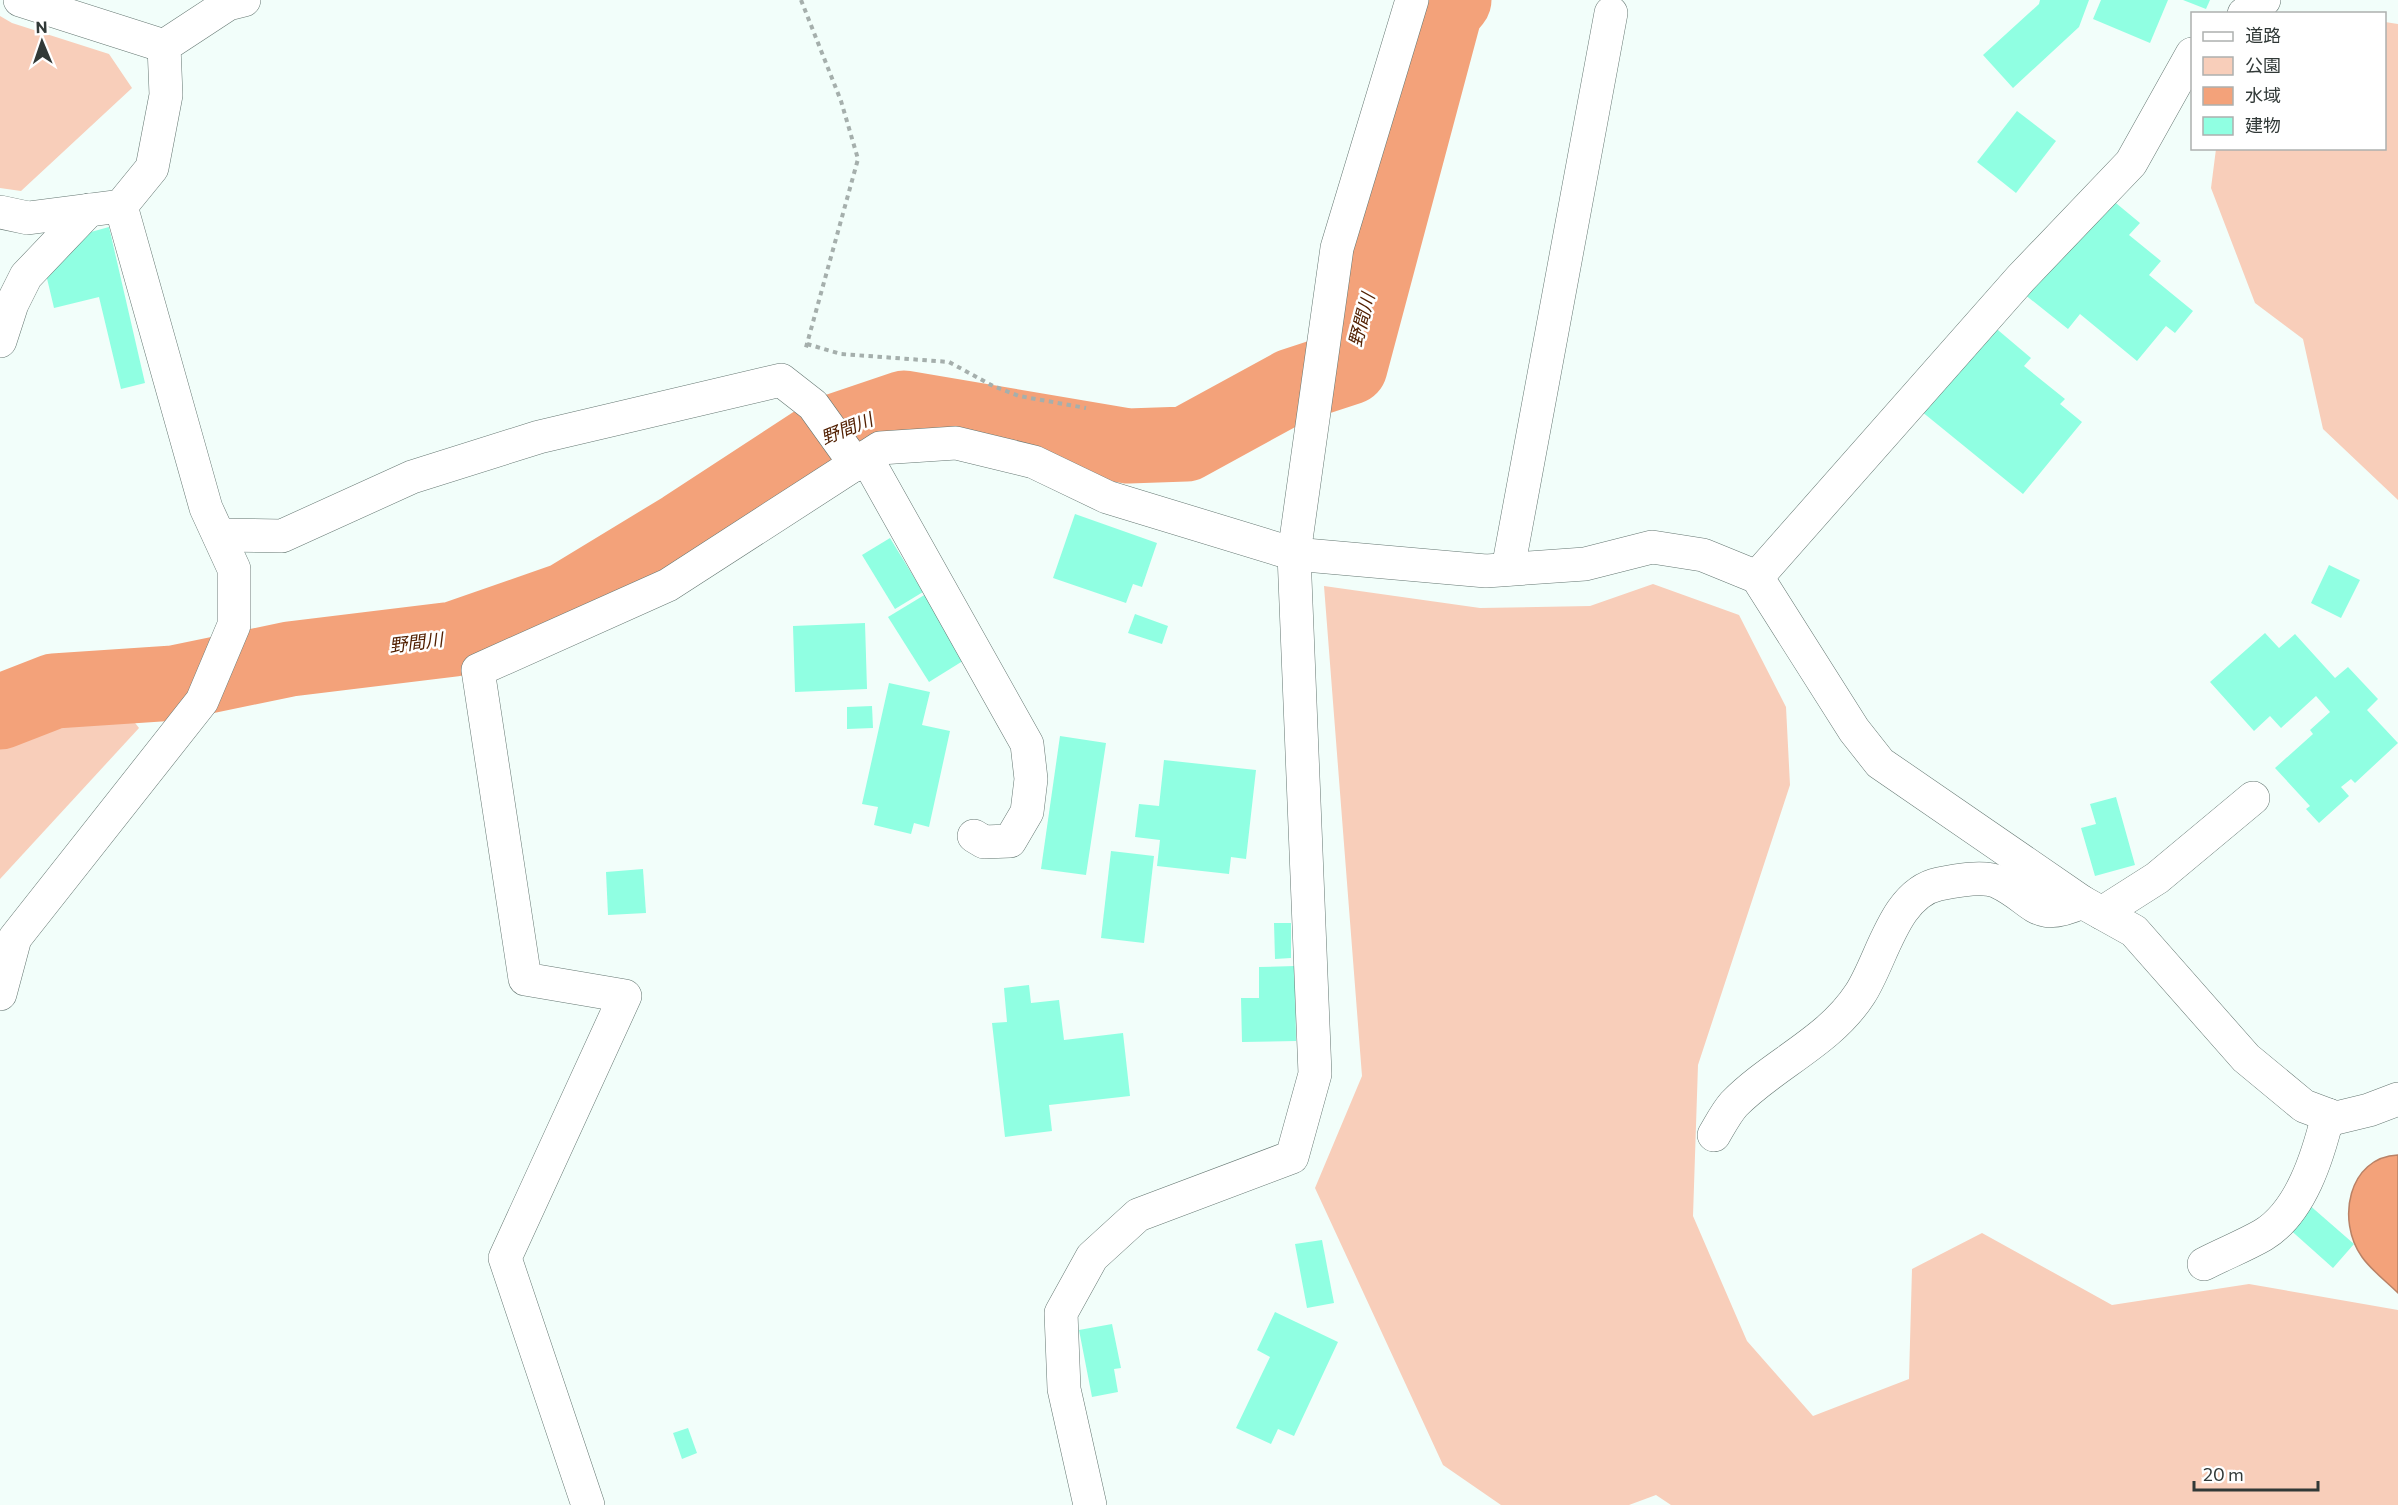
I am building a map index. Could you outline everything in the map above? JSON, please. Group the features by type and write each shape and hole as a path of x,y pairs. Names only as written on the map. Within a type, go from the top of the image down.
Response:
{"street":[{"path":"20,0 164,46"},
{"path":"164,46 228,4 244,0"},
{"path":"1090,1505 1064,1389 1061,1313 1092,1257 1138,1215 1292,1157 1316,1074 1294,554 1337,248 1412,0"},
{"path":"2247,12 2264,0"},
{"path":"1508,569 1611,13"},
{"path":"0,212 28,218 121,206 152,168 166,95 164,46"},
{"path":"1757,577 2021,278 2132,163 2191,58"},
{"path":"0,994 15,938 202,701 234,625 234,569 203,497 121,206"},
{"path":"0,341 12,304 26,276 89,210"},
{"path":"219,535 282,536 412,477 539,438 781,380 813,405 861,461 1027,744 1031,779 1027,812 1010,841 984,842 974,836"},
{"path":"588,1505 505,1258 625,996 525,979 478,669 668,585 880,448 956,443 1034,462 1107,497 1294,554 1486,571 1585,564 1652,547 1703,555 1757,577 1854,730 1880,763 2092,907 2134,931 2246,1058 2304,1106 2336,1118 2369,1110 2398,1099"},
{"path":"1714,1135 1734,1105 1830,1029 1859,996 1874,970 1889,930 1909,901 1936,884 1996,880 2040,911 2092,907 2157,878 2253,798"},
{"path":"2204,1264 2265,1234 2288,1212 2320,1148 2328,1115"}],"path":[{"path":"792,388 807,344 858,159 841,102 801,0"},
{"path":"807,344 841,354 949,362 993,386 1019,396 1086,408"}],"green space":[{"path":"0,16 12,23 109,54 132,88 21,191 0,188"},
{"path":"2386,22 2398,24 2398,500 2323,429 2303,339 2255,303 2211,188 2216,150 2386,150"},
{"path":"1653,584 1739,615 1786,707 1790,785 1698,1065 1693,1216 1747,1341 1813,1416 1909,1379 1912,1269 1982,1233 2112,1305 2249,1284 2398,1310 2398,1505 1671,1505 1656,1495 1629,1505 1501,1505 1443,1465 1315,1188 1362,1076 1324,586 1480,608 1590,606"},
{"path":"125,710 139,728 0,879 0,747 54,727"}],"water":[{"path":"2398,1155 2398,1293 2362,1257 2354,1242 2349,1209 2358,1179 2368,1167 2381,1158"}],"building":[{"path":"2040,0 2089,0 2079,27 2013,88 1983,55 2039,4"},
{"path":"2101,0 2168,0 2150,43 2093,19"},
{"path":"2183,0 2210,0 2206,9"},
{"path":"2017,111 2056,141 2016,193 1977,162"},
{"path":"2105,194 2140,223 2129,235 2161,261 2149,275 2193,311 2175,333 2166,326 2137,361 2080,314 2068,329 2024,294"},
{"path":"109,227 145,383 121,389 99,297 54,308 45,270 80,235"},
{"path":"1992,325 2031,358 2024,366 2065,399 2060,404 2082,422 2023,494 1921,411"},
{"path":"1075,514 1157,543 1142,587 1133,584 1126,603 1053,578"},
{"path":"890,538 923,592 895,609 862,555"},
{"path":"2329,565 2360,580 2341,618 2311,603"},
{"path":"926,594 966,659 929,682 888,617"},
{"path":"1135,614 1168,626 1162,644 1128,633"},
{"path":"865,623 867,689 795,692 793,626"},
{"path":"2265,633 2279,648 2295,634 2335,678 2348,667 2378,699 2367,710 2398,743 2355,783 2351,779 2341,787 2349,796 2319,823 2306,809 2310,806 2275,768 2313,734 2310,730 2330,712 2316,696 2281,728 2270,716 2254,731 2210,682"},
{"path":"889,683 930,692 922,725 950,731 929,827 914,823 911,834 874,825 878,807 862,804"},
{"path":"872,706 873,728 847,729 847,707"},
{"path":"1060,736 1106,743 1086,875 1041,869"},
{"path":"1164,760 1256,770 1246,859 1231,857 1229,874 1157,866 1160,840 1135,837 1139,804 1159,806"},
{"path":"2116,797 2135,865 2095,876 2081,828 2096,824 2090,804"},
{"path":"1111,851 1154,856 1144,943 1101,938"},
{"path":"643,869 646,913 608,915 606,872"},
{"path":"1274,923 1291,923 1291,958 1275,959"},
{"path":"1295,966 1296,1041 1242,1042 1241,998 1259,998 1259,967"},
{"path":"1029,985 1031,1003 1059,1000 1064,1040 1123,1033 1130,1096 1049,1105 1052,1131 1005,1137 992,1023 1007,1022 1004,988"},
{"path":"2307,1203 2354,1244 2333,1268 2286,1226"},
{"path":"1322,1240 1334,1303 1307,1308 1295,1244"},
{"path":"1275,1312 1338,1342 1294,1436 1278,1429 1271,1444 1236,1428 1270,1357 1257,1350"},
{"path":"1112,1324 1121,1368 1114,1369 1118,1392 1092,1397 1079,1330"},
{"path":"688,1428 697,1453 682,1459 673,1433"}],"waterway":[{"name":"野間川","path":"0,712 54,691 174,683 290,659 454,639 566,600 683,529 830,433 904,408 1128,446 1186,444 1292,386 1350,367 1445,11 1454,0"}]}
